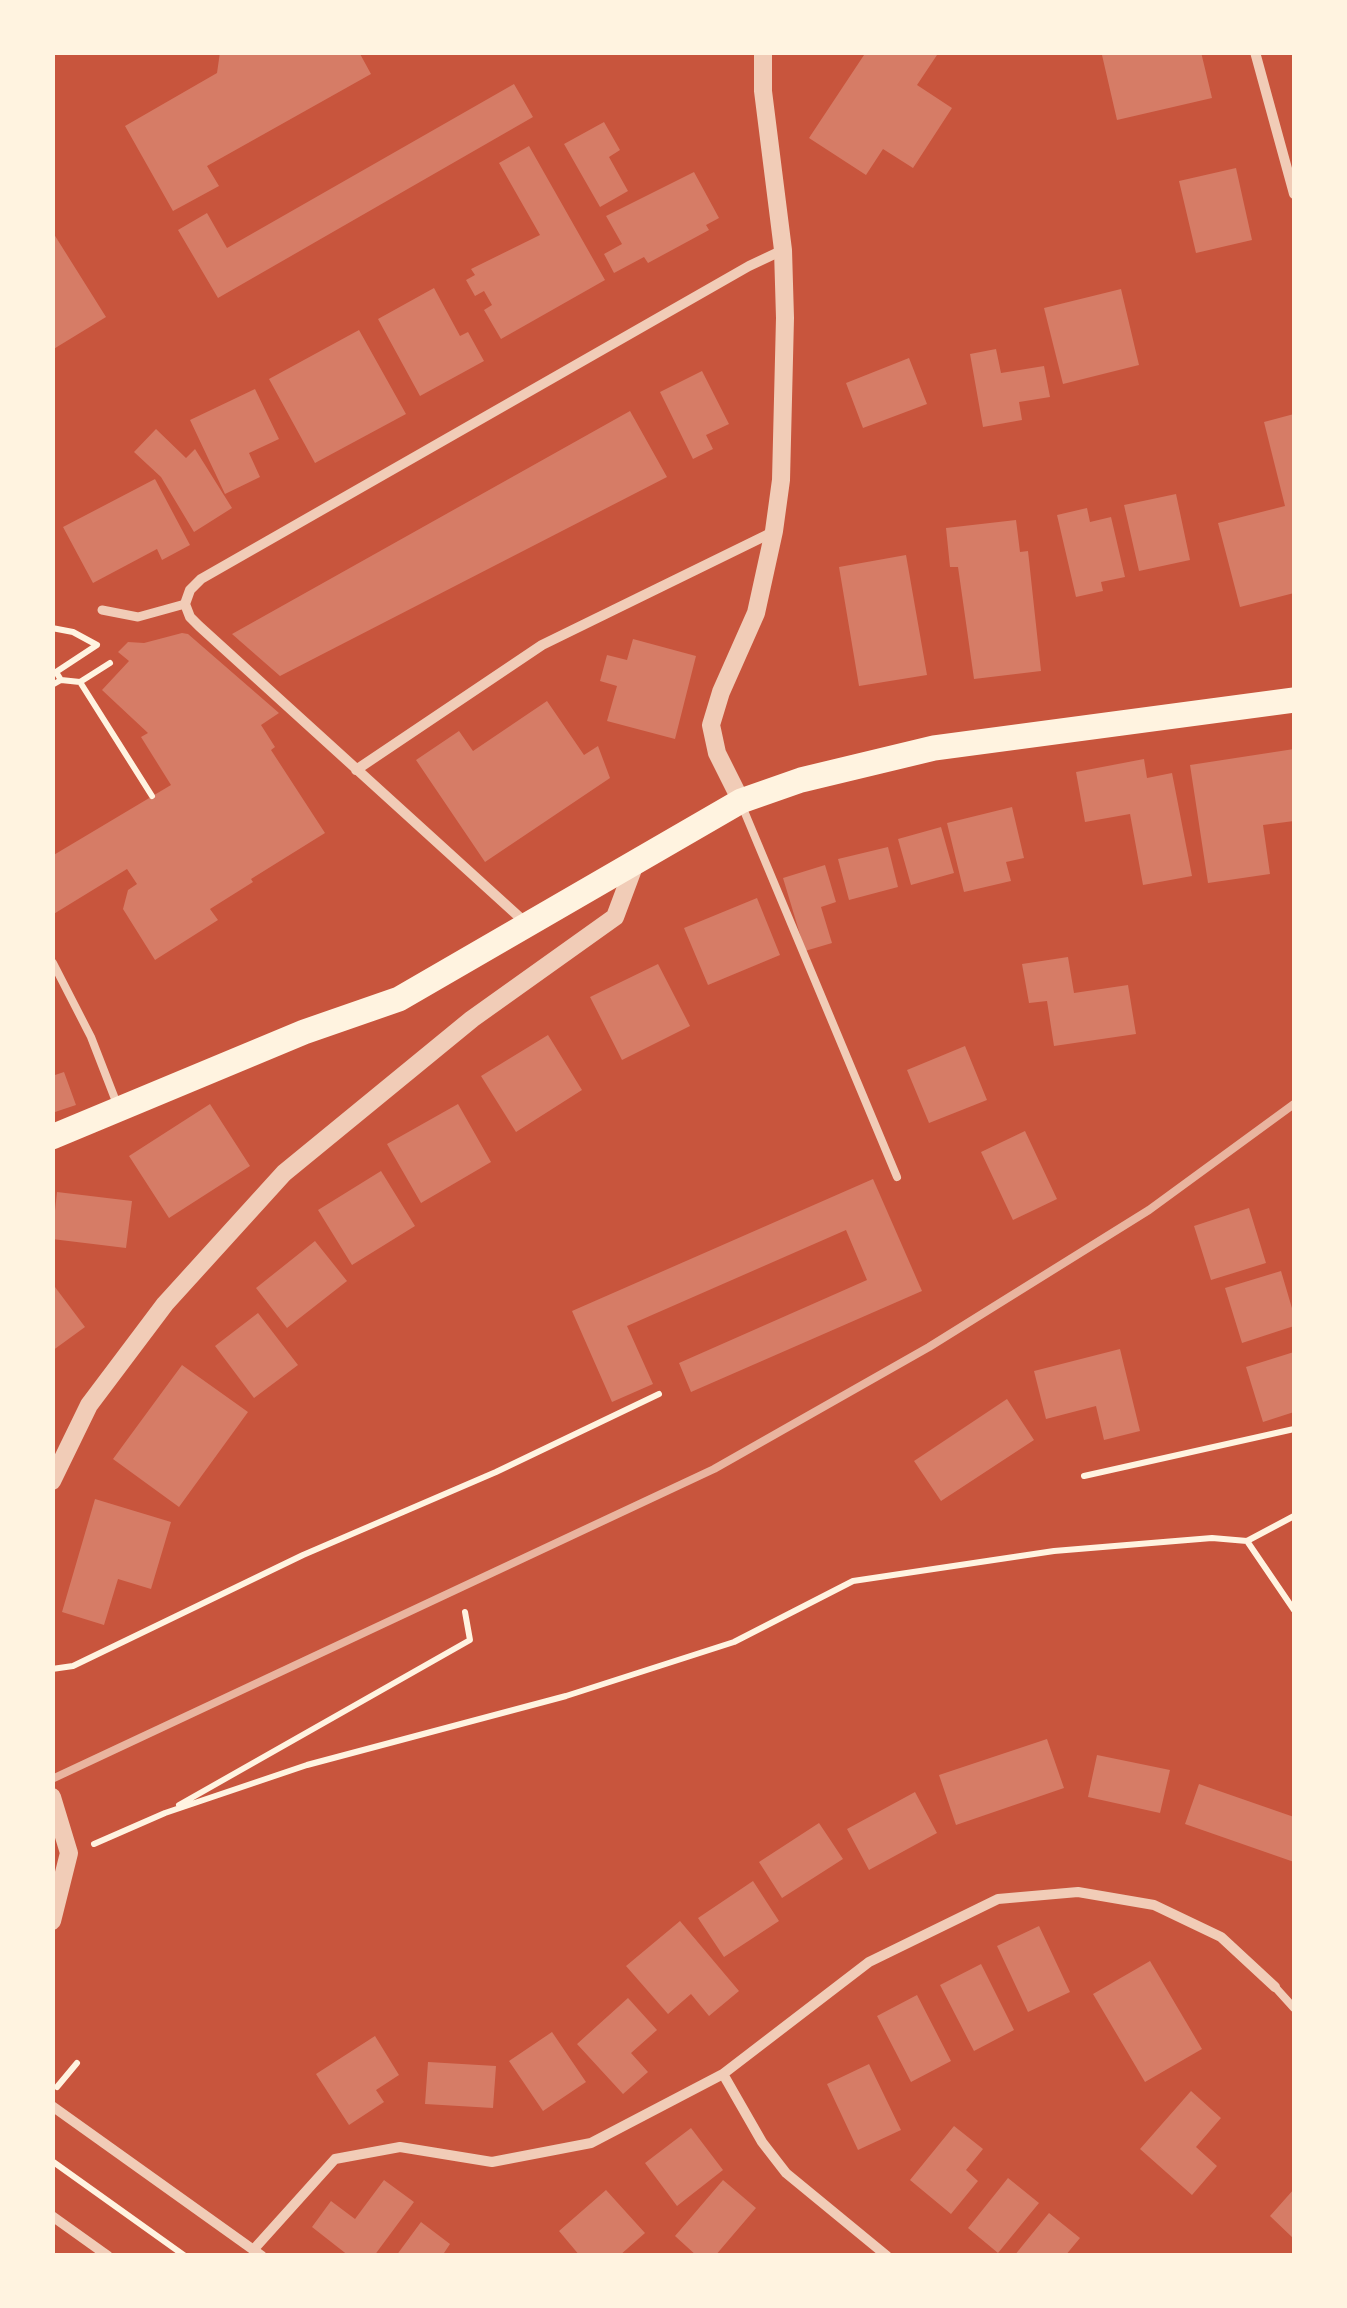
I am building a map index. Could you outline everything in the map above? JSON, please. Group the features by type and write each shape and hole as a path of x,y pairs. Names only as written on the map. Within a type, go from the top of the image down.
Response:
{"main road":[{"path":"52,1136 304,1032 398,999 741,802 801,780 934,748 1294,700"}],"street":[{"path":"741,802 717,754 711,725 720,692 756,614 781,480 785,318 782,250 762,91 763,52"},
{"path":"1255,52 1294,194"},
{"path":"527,924 199,626 185,604 190,590 201,579 782,250"},
{"path":"356,770 542,644 774,531"},
{"path":"102,610 138,617 185,604"},
{"path":"52,1481 89,1405 164,1304 284,1173 472,1019 615,917 636,860"},
{"path":"52,1796 69,1853 52,1922"},
{"path":"52,2106 258,2252 335,2158 400,2147 492,2162 592,2143 723,2074 870,1962 998,1899 1078,1892 1154,1905 1221,1937 1275,1987"},
{"path":"723,2074 762,2142 786,2173 888,2256"},
{"path":"52,2216 108,2256"}],"lane":[{"path":"741,802 896,1176"},
{"path":"53,962 91,1037 119,1110"},
{"path":"1275,1987 1294,2008"}],"path":[{"path":"52,628 74,632 97,645 56,672 61,680"},
{"path":"52,685 61,680 80,682 110,663"},
{"path":"80,682 152,796"},
{"path":"52,1669 74,1666 303,1555 496,1472 659,1394"},
{"path":"1084,1476 1294,1429"},
{"path":"69,1853 165,1813 306,1765 566,1696 734,1642 852,1581 1054,1551 1212,1538 1247,1541 1294,1516"},
{"path":"1247,1541 1294,1610"},
{"path":"165,1813 470,1640 465,1612"},
{"path":"52,2091 77,2063"},
{"path":"52,2162 185,2256"}],"building":[{"path":"220,52 359,52 371,74 207,166 219,186 173,211 125,126 217,73"},
{"path":"866,52 939,52 917,85 952,108 913,168 883,149 866,175 809,138"},
{"path":"1201,52 1212,98 1117,120 1102,55"},
{"path":"514,84 533,117 218,298 178,230 207,213 227,248"},
{"path":"604,122 620,150 609,157 628,191 600,207 564,144"},
{"path":"529,146 605,280 501,339 484,310 492,305 484,291 475,296 466,280 475,275 471,269 540,235 499,163"},
{"path":"1236,168 1252,240 1196,253 1179,181"},
{"path":"694,172 719,218 706,225 709,230 648,263 644,257 614,273 604,254 622,244 606,216"},
{"path":"52,231 106,317 52,350"},
{"path":"434,288 460,336 468,332 484,361 420,396 378,319"},
{"path":"1121,289 1139,365 1063,384 1044,308"},
{"path":"359,330 406,414 315,463 269,379"},
{"path":"996,349 1001,373 1044,366 1050,397 1019,402 1022,420 983,427 970,354"},
{"path":"909,358 927,404 863,428 846,383"},
{"path":"702,371 729,424 706,435 713,449 693,459 660,392"},
{"path":"255,389 279,439 249,453 260,477 225,494 190,420"},
{"path":"630,411 667,477 280,676 232,634"},
{"path":"1294,414 1294,593 1240,607 1218,523 1285,506 1264,422"},
{"path":"156,429 186,458 195,449 232,508 194,532 161,477 134,452"},
{"path":"155,479 190,545 162,560 157,549 93,583 63,527"},
{"path":"1176,494 1190,560 1139,571 1124,505"},
{"path":"1087,508 1090,522 1111,517 1125,577 1101,582 1103,591 1076,597 1057,515"},
{"path":"1016,520 1020,552 1028,551 1041,671 974,679 958,567 950,567 946,528"},
{"path":"906,555 927,675 859,686 839,567"},
{"path":"188,634 279,713 261,725 275,747 271,750 325,833 210,909 218,920 155,960 123,909 128,890 137,884 127,869 52,915 52,856 171,785 141,737 148,733 102,690 129,661 118,652 128,642 144,643"},
{"path":"633,639 696,656 675,739 607,721 617,686 600,681 607,655 627,660"},
{"path":"547,701 584,755 598,746 610,778 485,862 416,760 459,731 473,751"},
{"path":"1294,749 1294,821 1263,825 1270,874 1208,883 1190,765"},
{"path":"1144,759 1147,778 1172,773 1192,876 1143,885 1130,814 1085,822 1076,772"},
{"path":"1012,807 1024,858 1006,862 1011,881 964,892 947,823"},
{"path":"941,827 954,873 911,885 898,839"},
{"path":"888,847 898,887 849,900 838,859"},
{"path":"825,865 836,902 821,907 832,943 805,951 783,878"},
{"path":"757,898 780,955 708,985 684,928"},
{"path":"1068,957 1074,993 1128,985 1136,1034 1054,1046 1047,1001 1029,1003 1022,964"},
{"path":"658,964 690,1026 622,1060 590,997"},
{"path":"548,1035 582,1090 516,1132 481,1076"},
{"path":"965,1046 987,1100 929,1123 907,1070"},
{"path":"64,1072 76,1105 52,1113 52,1076"},
{"path":"210,1104 250,1166 169,1218 129,1156"},
{"path":"458,1104 491,1162 421,1203 387,1144"},
{"path":"1025,1131 1057,1199 1013,1220 981,1152"},
{"path":"381,1171 415,1226 352,1265 318,1210"},
{"path":"873,1179 922,1291 691,1392 679,1363 867,1280 846,1230 627,1326 653,1384 612,1402 572,1311"},
{"path":"57,1192 132,1201 126,1248 52,1239"},
{"path":"1249,1208 1266,1263 1211,1280 1194,1226"},
{"path":"315,1241 347,1281 287,1328 256,1288"},
{"path":"1281,1271 1294,1326 1242,1343 1225,1288"},
{"path":"55,1287 85,1327 52,1351 52,1289"},
{"path":"258,1313 298,1365 254,1398 215,1346"},
{"path":"1120,1349 1140,1431 1104,1440 1096,1406 1046,1419 1034,1371"},
{"path":"1294,1352 1294,1412 1263,1422 1246,1367"},
{"path":"182,1365 248,1412 179,1507 113,1459"},
{"path":"1007,1399 1034,1440 941,1501 914,1461"},
{"path":"95,1499 171,1522 151,1589 118,1579 104,1625 62,1612"},
{"path":"1047,1739 1064,1788 956,1825 939,1775"},
{"path":"1097,1755 1170,1770 1160,1813 1088,1797"},
{"path":"1199,1784 1294,1817 1294,1862 1185,1824"},
{"path":"915,1792 937,1833 869,1870 847,1829"},
{"path":"819,1823 843,1859 782,1898 759,1862"},
{"path":"753,1881 779,1921 724,1957 698,1918"},
{"path":"680,1921 739,1991 709,2016 691,1994 668,2014 626,1966"},
{"path":"1039,1926 1070,1992 1028,2012 997,1946"},
{"path":"1150,1961 1202,2049 1145,2082 1093,1994"},
{"path":"981,1964 1014,2030 974,2051 940,1985"},
{"path":"917,1995 951,2061 911,2082 877,2016"},
{"path":"628,1998 657,2030 631,2053 648,2072 623,2094 577,2044"},
{"path":"552,2032 586,2082 543,2111 509,2061"},
{"path":"375,2036 399,2075 376,2090 384,2102 349,2125 316,2074"},
{"path":"428,2062 496,2066 493,2108 425,2104"},
{"path":"869,2064 901,2130 858,2150 827,2084"},
{"path":"1191,2091 1221,2118 1196,2147 1217,2166 1192,2195 1140,2149"},
{"path":"954,2126 983,2149 966,2170 978,2181 951,2214 910,2180"},
{"path":"691,2128 723,2170 677,2206 645,2163"},
{"path":"1008,2178 1039,2203 998,2253 968,2228"},
{"path":"384,2180 414,2202 374,2256 349,2256 312,2227 331,2201 355,2219"},
{"path":"723,2180 756,2208 715,2256 697,2256 675,2236"},
{"path":"1294,2189 1294,2239 1270,2216"},
{"path":"606,2190 645,2233 619,2256 580,2256 559,2231"},
{"path":"1049,2213 1080,2238 1065,2256 1014,2256"},
{"path":"421,2222 450,2244 442,2256 396,2256"}],"railway":[{"path":"52,1779 714,1469 929,1347 1149,1210 1294,1104"}]}
